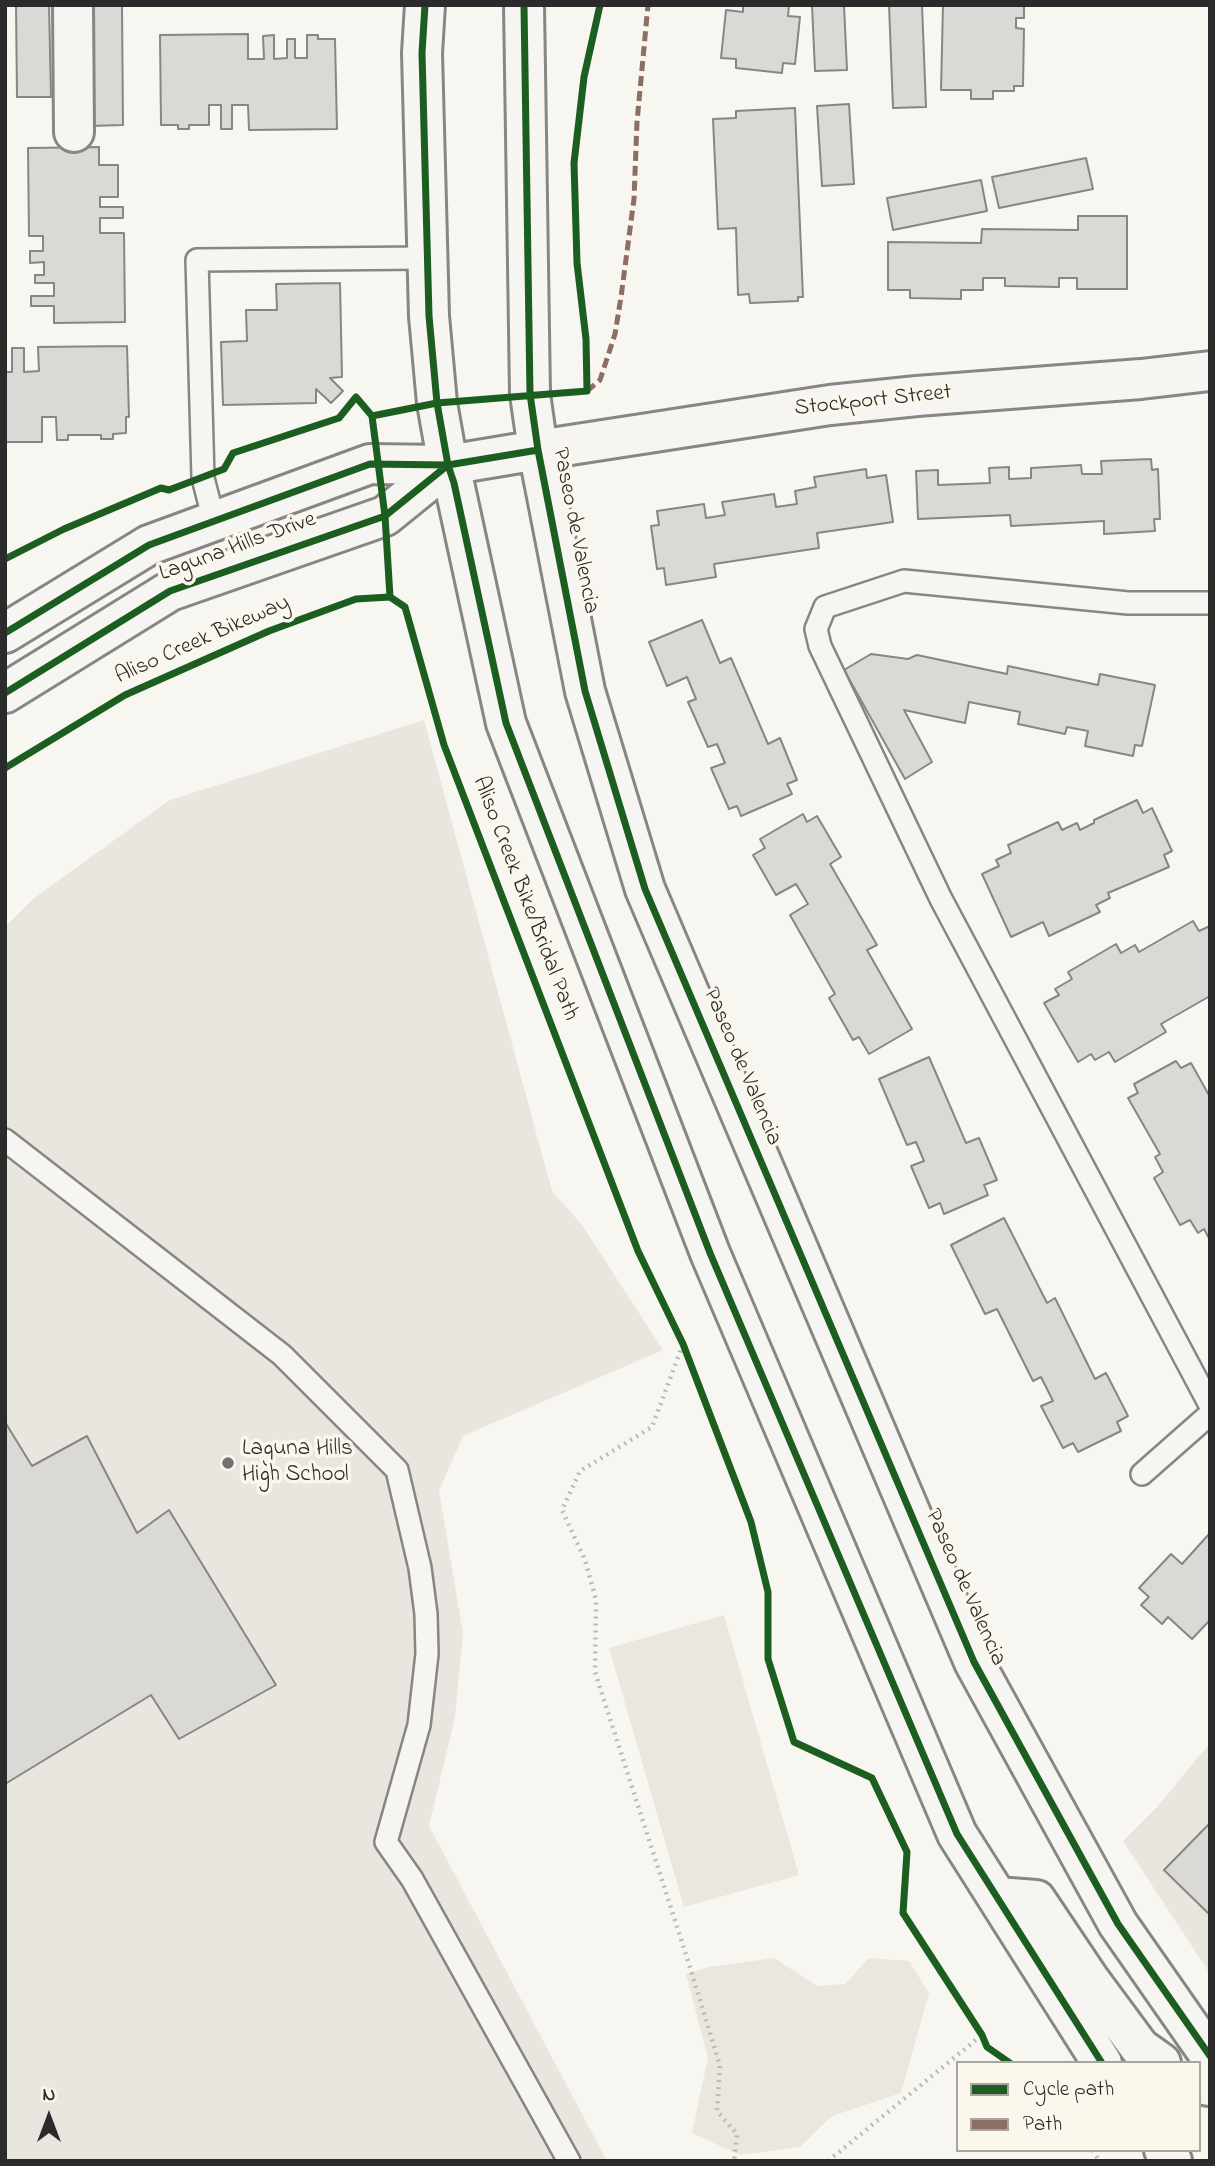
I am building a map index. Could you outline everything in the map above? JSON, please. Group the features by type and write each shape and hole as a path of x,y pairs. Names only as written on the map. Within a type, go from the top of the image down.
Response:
{"main road":[{"path":"73,5 74,132"},
{"path":"425,5 422,53 427,258 437,403 448,465 506,723 695,1215 957,1834 1101,2061"},
{"name":"Paseo de Valencia","path":"524,5 530,394 538,450 586,691 645,889 974,1662 1118,1924 1210,2056"},
{"name":"Stockport Street","path":"538,450 830,405 1210,371"},
{"name":"Laguna Hills Drive","path":"5,633 149,545 370,464 448,465 538,450"},
{"name":"Laguna Hills Drive","path":"5,693 170,591 385,516 448,465"},
{"path":"997,1896 1036,1900 1140,2048 1158,2061"}],"lane":[{"path":"214,521 202,478 197,260 427,258"},
{"path":"1210,603 1128,603 904,581 825,607 816,629 820,646 941,899 1210,1405"},
{"path":"5,1140 282,1355 397,1470 420,1568 426,1614 427,1654 419,1724 386,1842 412,1879 569,2161"},
{"path":"1142,1474 1210,1414"}],"path":[{"path":"734,2161 737,2134 717,2111 720,2066 595,1672 596,1600 585,1560 562,1510 580,1471 652,1427 683,1344 751,1522 768,1592 768,1659 794,1742 872,1778 907,1852 904,1913 987,2047 1007,2061"},
{"path":"828,2161 982,2035"}],"shaded area":[{"name":"Laguna Hills High School","path":"424,720 552,1191 582,1225 663,1350 463,1436 439,1491 463,1633 455,1717 429,1826 607,2161 5,2161 5,927 34,898 170,800"},
{"path":"724,1615 799,1875 684,1907 609,1648"},
{"path":"1210,1743 1210,1974 1123,1841 1157,1807"},
{"path":"774,1958 817,1986 845,1984 869,1958 909,1961 929,1993 901,2093 832,2116 800,2147 740,2155 692,2133 708,2058 686,1974 710,1967"}],"building":[{"path":"16,5 49,5 51,97 17,97"},
{"path":"89,5 122,5 123,125 90,126"},
{"path":"743,5 789,5 788,16 800,17 795,64 783,63 782,73 736,68 736,59 721,58 726,10 743,12"},
{"path":"812,5 844,5 847,70 815,71"},
{"path":"889,5 922,5 926,107 893,108"},
{"path":"943,5 1024,5 1024,18 1016,18 1016,28 1024,29 1023,86 1014,86 1014,91 993,91 993,99 971,99 971,90 941,90"},
{"path":"248,34 248,59 264,59 263,36 274,35 274,59 287,58 287,39 295,39 295,58 307,58 307,35 318,35 318,39 335,39 337,129 249,130 248,105 232,105 232,129 221,129 221,105 209,105 209,125 189,125 189,129 178,129 178,125 161,125 160,35"},
{"path":"849,104 854,184 822,186 817,106"},
{"path":"795,108 803,297 798,297 798,301 750,303 749,294 738,295 736,228 718,229 713,119 736,118 736,111"},
{"path":"99,147 99,165 118,165 118,197 100,197 100,207 123,207 123,218 100,218 100,233 124,233 125,322 54,323 54,306 31,306 31,296 54,296 54,283 35,283 35,275 44,275 44,262 30,263 30,251 43,251 43,236 29,236 28,148"},
{"path":"1086,158 1093,189 999,208 992,177"},
{"path":"981,180 987,211 893,230 887,198"},
{"path":"1078,216 1127,216 1127,289 1077,289 1077,278 1059,278 1059,287 1005,286 1005,278 983,278 983,290 961,290 961,299 910,298 910,290 888,290 888,242 981,243 982,229 1078,230"},
{"path":"340,283 342,377 330,378 343,391 331,403 316,389 316,403 223,405 221,342 247,341 246,310 277,310 276,284"},
{"path":"127,346 129,417 126,417 126,433 113,434 113,439 101,439 101,435 68,435 68,440 57,440 56,417 42,417 42,442 5,442 5,372 12,372 12,348 24,348 24,372 39,371 38,347"},
{"path":"1151,459 1152,470 1158,469 1160,519 1154,519 1155,531 1104,534 1104,521 1011,526 1010,515 918,519 916,471 938,470 938,485 990,483 989,468 1009,467 1009,479 1031,478 1031,468 1081,465 1082,474 1102,474 1101,461"},
{"path":"866,469 867,478 886,475 893,522 817,533 819,548 714,564 716,577 666,585 664,568 657,569 651,526 659,525 657,511 704,504 706,518 725,515 722,502 774,494 776,507 797,504 795,491 816,487 814,477"},
{"path":"702,620 720,663 731,658 768,744 780,738 797,780 787,784 792,794 741,816 737,806 729,809 711,768 725,763 717,744 708,747 688,702 696,699 687,677 667,686 649,642"},
{"path":"871,654 908,659 917,655 1007,674 1008,666 1098,685 1100,674 1155,685 1142,746 1135,745 1133,756 1085,746 1088,731 1067,727 1065,734 1018,724 1020,712 969,702 965,723 904,710 932,762 905,779 844,670"},
{"path":"1137,800 1143,813 1152,808 1172,851 1164,855 1169,867 1108,893 1110,898 1096,905 1100,912 1049,936 1043,922 1011,937 982,874 999,866 996,860 1011,853 1008,845 1058,822 1062,830 1077,823 1080,830 1094,823 1094,820"},
{"path":"803,814 807,822 817,816 841,857 830,864 877,945 867,950 912,1029 869,1054 859,1037 853,1040 829,998 835,994 790,915 808,904 796,884 776,895 753,855 765,848 760,839"},
{"path":"1193,921 1199,931 1210,926 1210,996 1161,1024 1166,1032 1115,1062 1109,1052 1095,1060 1091,1054 1078,1062 1044,1003 1059,995 1055,989 1072,979 1068,972 1116,944 1121,953 1135,945 1139,952"},
{"path":"929,1057 966,1143 979,1138 997,1180 984,1185 988,1195 944,1214 940,1203 929,1208 911,1166 924,1161 916,1142 907,1145 879,1079"},
{"path":"1176,1061 1181,1068 1191,1063 1210,1097 1210,1240 1204,1229 1198,1233 1190,1220 1180,1225 1154,1178 1163,1172 1155,1157 1160,1154 1128,1098 1138,1093 1134,1084"},
{"path":"1004,1218 1047,1303 1055,1298 1095,1379 1106,1373 1128,1416 1117,1422 1121,1431 1078,1452 1073,1443 1063,1448 1041,1406 1053,1401 1041,1377 1033,1381 997,1309 985,1314 951,1245"},
{"path":"5,1422 32,1466 87,1436 137,1533 169,1510 276,1685 179,1739 151,1695 5,1784"},
{"path":"1210,1533 1210,1620 1192,1639 1168,1617 1162,1624 1141,1605 1149,1597 1139,1588 1171,1554 1182,1564"},
{"path":"1210,1823 1210,1915 1164,1870"}],"marked path":[{"path":"587,391 600,380 615,334 621,297 634,199 637,122 648,5"}],"cycle path":[{"path":"425,5 422,53 429,316 437,403 448,465 506,723 710,1253 957,1834 1101,2061"},
{"path":"524,5 530,394 538,450 585,691 645,889 974,1662 1118,1924 1210,2056"},
{"path":"390,597 385,516 372,416 437,403 587,391 586,339 577,263 574,163 584,77 600,5"},
{"path":"5,559 64,529 161,488 169,490 224,469 233,453 339,418 356,397 372,416"},
{"path":"5,633 149,545 370,464 448,465 538,450"},
{"path":"5,693 170,591 385,516 448,465"},
{"name":"Aliso Creek Bike/Bridal Path","path":"390,597 405,607 444,745 638,1251 683,1344 751,1522 768,1592 768,1659 794,1742 872,1778 907,1852 903,1913 982,2035 987,2047 1007,2061"},
{"name":"Aliso Creek Bikeway","path":"5,768 125,695 269,631 356,599 390,597"}],"place":[{"name":"Laguna Hills High School","path":"228,1463"}]}
